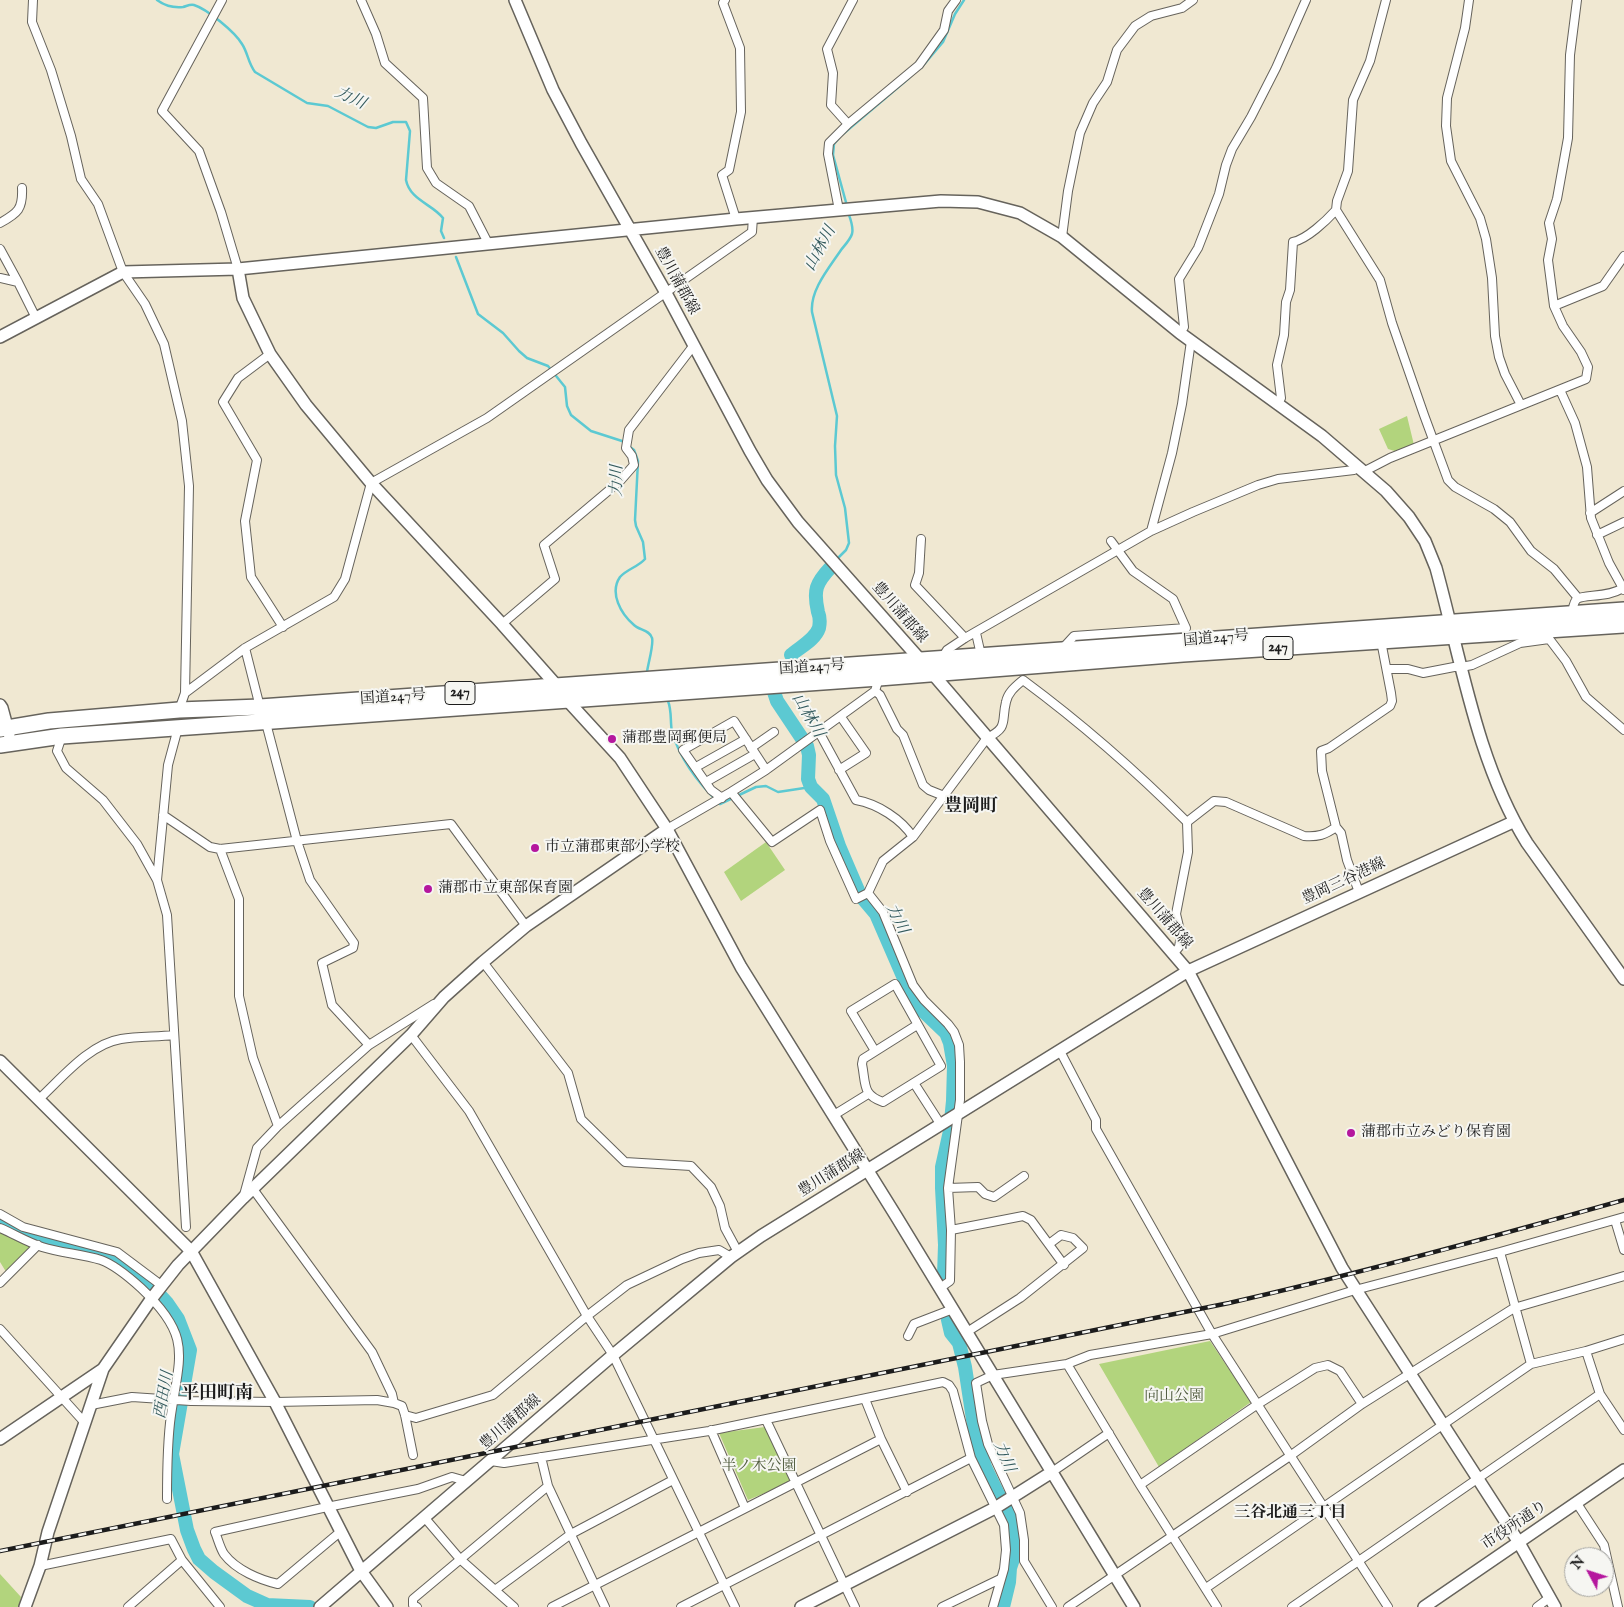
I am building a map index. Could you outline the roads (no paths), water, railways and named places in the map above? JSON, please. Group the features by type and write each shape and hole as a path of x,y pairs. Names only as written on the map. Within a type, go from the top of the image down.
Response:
{"highway":[{"name":"国道247号","path":"4,728 49,721 179,710 260,707 1624,610"},
{"name":"国道247号","path":"5,744 62,736 266,723 567,700 877,684 932,673 1381,641 1546,635 1624,625"}],"street":[{"path":"33,0 32,22 51,70 71,136 81,179 98,204 123,272 145,304 164,344 182,421 189,486 184,693 179,710"},
{"path":"222,0 162,111 199,151 221,212 238,269 243,298 270,354 306,406 371,483 502,624 620,758 667,828 741,967 834,1115 1134,1607"},
{"path":"361,0 386,63 423,98 428,168 436,184 469,206 488,243"},
{"name":"豊川蒲郡線","path":"320,1607 424,1516 734,1254 1188,971 932,673 798,522 768,480 750,451 666,293 581,143 554,90 515,0"},
{"path":"725,0 723,3 740,48 741,112 729,170 722,175 736,219"},
{"path":"848,124 831,106 833,73 827,49 853,0"},
{"path":"845,209 828,154 829,143 848,124 919,65 944,30 948,11 956,0"},
{"path":"1062,237 1068,191 1080,133 1093,103 1107,82 1118,50 1135,26 1151,16 1182,8 1193,0"},
{"path":"1180,333 1184,327 1179,279 1198,248 1219,194 1232,148 1251,117 1276,68 1306,0"},
{"path":"1278,404 1281,398 1277,365 1284,335 1286,302 1290,290 1293,242 1301,240 1324,224 1336,210 1337,201 1348,171 1354,100 1370,62 1386,0"},
{"path":"1469,0 1465,28 1447,98 1446,126 1455,172 1480,218 1486,239 1492,278 1495,336 1505,374 1521,405"},
{"path":"942,658 946,650 965,638 1151,531 1258,485 1278,479 1360,469 1434,442 1586,379 1588,368 1581,352 1554,306 1548,260 1552,238 1549,223 1557,199 1568,138 1570,55 1577,0"},
{"path":"0,223 15,215 23,203 22,188"},
{"path":"0,337 123,272 238,269 753,217 941,201 978,202 1020,213 1062,237 1180,333 1322,436 1386,491 1409,517 1425,541 1436,568 1484,751 1514,822 1624,979"},
{"path":"1336,210 1380,280 1392,323 1448,480 1455,487 1494,509 1510,522 1531,552 1554,569 1578,598"},
{"path":"184,693 245,648 334,597 345,579 371,483 487,418 554,372 752,232 753,217"},
{"path":"0,249 36,318"},
{"path":"1554,306 1603,286 1624,256"},
{"path":"0,278 18,282"},
{"path":"1151,531 1172,453 1182,404 1191,340"},
{"path":"502,624 555,579 544,545 620,480 634,465 627,443 629,430 694,345"},
{"path":"270,354 238,378 223,402 258,460 245,521 251,576 283,627"},
{"path":"1560,390 1575,423 1587,467 1590,513 1609,563 1623,589 1603,596 1578,598"},
{"path":"1590,513 1624,491"},
{"path":"1597,535 1624,522"},
{"path":"921,539 919,572 915,585 965,638"},
{"path":"1062,650 1074,636 1186,628 1173,599 1133,571 1111,541"},
{"path":"1572,614 1578,598"},
{"path":"976,633 981,656"},
{"path":"1387,669 1408,669 1423,673 1472,665 1520,643 1546,635 1566,661 1586,697 1624,730"},
{"path":"1359,892 1347,860 1341,833 1336,827 1322,771 1322,750 1329,748 1390,706 1392,701 1381,641"},
{"path":"245,648 260,707"},
{"path":"734,796 772,842 820,810 834,850 856,899 864,895 883,862 913,837 987,738 999,732 1003,723 1006,700 1011,690 1023,680 1078,722 1138,774 1187,822 1188,852 1176,914 1181,935 1179,946 1174,953"},
{"path":"29,1605 48,1532 103,1369 152,1298 191,1251 243,1198 411,1035 444,997 483,962 526,926 667,828 718,800 734,796 766,770 841,717 877,684 880,695 897,729 903,735 923,785 929,790 944,796"},
{"path":"0,705 2,708 5,744"},
{"path":"839,770 866,754 841,717"},
{"path":"718,800 684,750 734,721 766,770"},
{"path":"266,723 297,842 310,880 354,943 353,948 322,963 332,1005 369,1046"},
{"path":"157,880 168,765 178,728"},
{"path":"706,782 753,751 774,732"},
{"path":"819,732 856,800 893,815 900,825 906,827 913,837"},
{"path":"62,736 57,751 66,768 103,800 137,844 157,880 167,915 186,1227"},
{"path":"696,768 746,740"},
{"path":"1187,822 1214,801 1226,802 1304,836 1327,834 1336,827"},
{"path":"163,815 210,846 220,849 451,824 526,926"},
{"name":"豊岡三谷港線","path":"1188,971 1514,822"},
{"path":"220,849 239,899 239,996 253,1058 278,1126"},
{"path":"864,895 882,912 913,985 924,1000 948,1024 954,1032 959,1045 960,1062 950,1119 948,1188 951,1230 950,1281 940,1288"},
{"path":"483,962 568,1073 582,1119 625,1162 690,1166 711,1187 720,1206 734,1254"},
{"path":"1188,971 1342,1268 1442,1426 1518,1541 1552,1602 1536,1607"},
{"path":"875,1051 852,1011 895,984 941,1066 883,1102 868,1094 862,1064 863,1059 917,1025"},
{"path":"243,1198 257,1148 278,1126 369,1046 444,997"},
{"path":"38,1100 86,1055 101,1045 119,1039 174,1035"},
{"path":"411,1035 469,1111 587,1316 614,1355 734,1607"},
{"path":"1060,1051 1096,1120 1096,1129 1212,1334 1388,1607"},
{"path":"0,1061 191,1251 275,1402 361,1571 386,1605"},
{"path":"914,1083 950,1119"},
{"path":"834,1115 868,1094"},
{"path":"948,1188 978,1187 985,1194 994,1197 1024,1176"},
{"path":"253,1189 372,1352 392,1394 394,1403"},
{"path":"0,1214 24,1227 117,1252 162,1285"},
{"path":"951,1230 1023,1216 1031,1220 1064,1264"},
{"path":"1052,1607 1024,1561 1023,1526 1020,1513 1011,1499 988,1444 976,1383 993,1375 1068,1364 1090,1355 1212,1334 1355,1290 1624,1217"},
{"path":"1615,1220 1624,1250"},
{"path":"0,1228 38,1245 102,1261 131,1278 152,1298 173,1325 179,1342 180,1366 167,1450 167,1499"},
{"path":"967,1332 1020,1298 1083,1248 1073,1238 1061,1235 1049,1244"},
{"path":"0,1283 38,1245"},
{"path":"406,1415 416,1418 493,1395 627,1285 699,1253 720,1250 734,1254"},
{"path":"1500,1252 1531,1364"},
{"path":"1068,1607 1290,1456 1362,1404 1514,1308 1624,1276"},
{"path":"908,1336 914,1324 953,1309"},
{"path":"0,1329 85,1423"},
{"path":"1206,1588 1531,1364 1586,1351 1624,1339"},
{"path":"1586,1351 1600,1394 1624,1430"},
{"path":"1068,1364 1140,1485 1217,1607"},
{"path":"1140,1485 1258,1404 1315,1368 1328,1365 1340,1371 1362,1404"},
{"path":"0,1439 103,1369"},
{"path":"491,1461 504,1463 711,1430 865,1400 943,1382 953,1391 972,1458 1004,1525 1006,1550 1004,1569 993,1607"},
{"path":"1292,1607 1600,1394"},
{"path":"91,1405 132,1397 192,1401 377,1400 402,1406 406,1415 413,1455"},
{"path":"865,1400 906,1492"},
{"path":"766,1420 855,1607"},
{"path":"711,1430 745,1508"},
{"path":"801,1607 1011,1499 1109,1433"},
{"path":"552,1607 881,1439"},
{"path":"541,1457 548,1486 606,1607"},
{"path":"681,1607 972,1458"},
{"name":"市役所通り","path":"1427,1606 1518,1541 1624,1470"},
{"path":"340,1532 278,1584 259,1580 242,1570 224,1554 215,1532 418,1489 452,1476 466,1481"},
{"path":"495,1590 571,1534 673,1480"},
{"path":"417,1607 413,1605 412,1599 548,1486"},
{"path":"1576,1502 1604,1545 1618,1607"},
{"path":"424,1516 460,1559 514,1607"},
{"path":"40,1566 171,1539 182,1560 220,1607"},
{"path":"128,1607 182,1560"},
{"path":"942,1607 1000,1579"}],"waterway":[{"name":"力川","path":"157,0 172,7 190,5 200,7 227,27 238,39 244,47 255,72 307,103 328,106 368,127 376,128 393,122 406,122 410,131 406,180 408,187 417,197 443,218 441,231 444,238"},
{"name":"山林川","path":"921,68 943,42 955,14 964,0"},
{"name":"山林川","path":"843,134 909,78"},
{"name":"山林川","path":"839,138 834,144 833,155 847,206"},
{"name":"山林川","path":"838,558 846,550 849,543 845,508 836,475 837,416 812,312 812,304 817,287 852,234 848,212"},
{"name":"力川","path":"456,257 478,314 503,333 527,358 548,366 565,387 567,406 571,415 591,431 622,441 634,450 638,461 635,520 643,542 645,559 620,577 617,583 616,596 621,609 629,620 636,627 651,635 652,649 647,672"},
{"name":"山林川","path":"791,655 811,640 819,628 816,592 819,582 831,567"},
{"name":"力川","path":"774,692 777,701 807,746 809,755 808,779 811,787 823,799 839,846 860,895 876,914 909,990 923,1011 946,1033 950,1043 954,1066 953,1101 950,1131 942,1167 945,1245 944,1276"},
{"name":"力川","path":"668,701 672,732 685,762 705,789 720,804 756,787 766,786 778,792 811,787"},
{"name":"西田川","path":"0,1221 24,1234 46,1242 104,1255 146,1280 167,1303 178,1319 190,1350 172,1454 187,1530 194,1549 199,1559 247,1596 267,1605 310,1607"},
{"name":"力川","path":"948,1320 951,1333 959,1343 965,1367 976,1439 985,1467 998,1494 1014,1518 1017,1547 1010,1568 1003,1607"}],"railway":[{"path":"0,1551 1229,1303 1427,1254 1624,1200"}],"place":[{"name":"蒲郡豊岡郵便局","path":"612,739"},
{"name":"市立蒲郡東部小学校","path":"535,848"},
{"name":"蒲郡市立東部保育園","path":"428,889"},
{"name":"蒲郡市立みどり保育園","path":"1351,1133"}],"district":[{"name":"豊岡町","path":"971,807"},
{"name":"平田町南","path":"217,1394"},
{"name":"三谷北通三丁目","path":"1290,1514"}],"park label":[{"name":"向山公園","path":"1174,1397"},
{"name":"半ノ木公園","path":"759,1467"}]}
